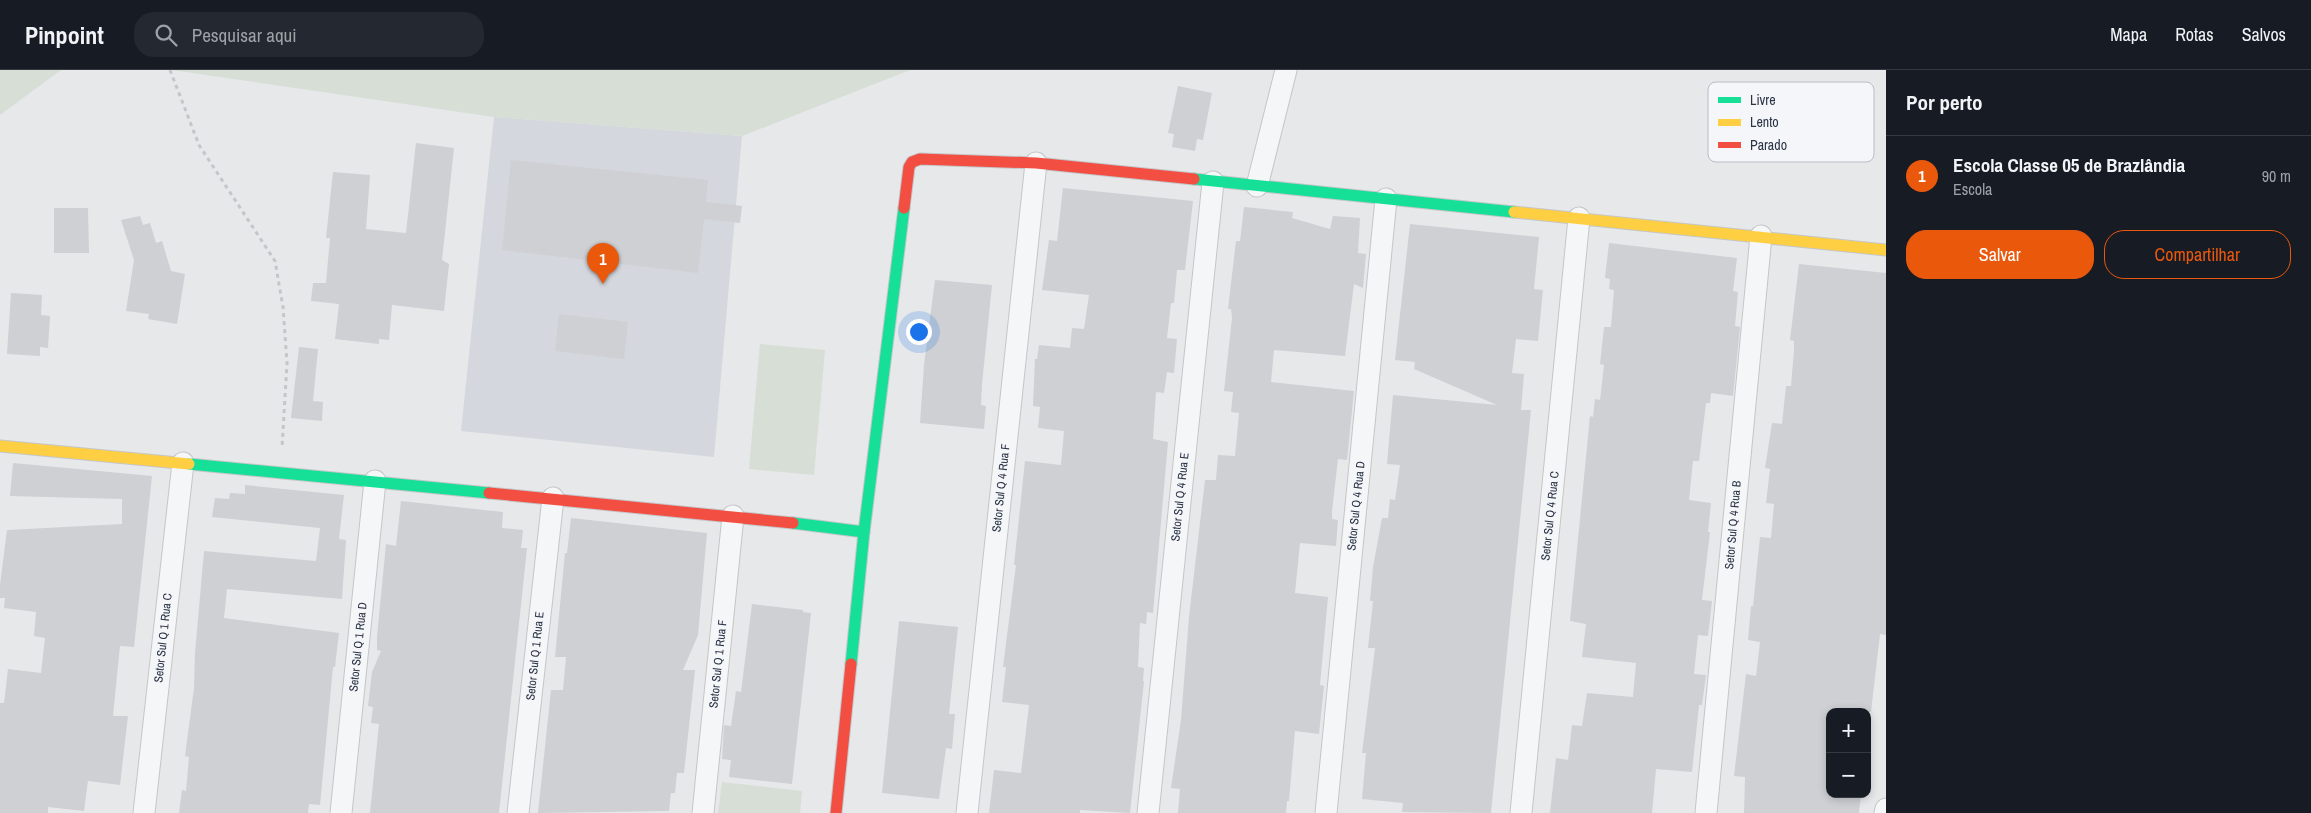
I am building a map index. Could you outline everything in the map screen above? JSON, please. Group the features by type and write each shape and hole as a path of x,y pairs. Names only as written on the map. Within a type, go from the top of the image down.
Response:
{"street":[{"path":"1257,186 1286,70"},
{"path":"836,813 864,532 909,167 912,162 920,159 1036,164 1886,250"},
{"name":"Setor Sul Q 4 Rua F","path":"967,813 1036,164"},
{"name":"Setor Sul Q 4 Rua E","path":"1148,813 1213,182"},
{"name":"Setor Sul Q 4 Rua D","path":"1326,813 1386,199"},
{"name":"Setor Sul Q 4 Rua C","path":"1521,813 1579,218"},
{"name":"Setor Sul Q 4 Rua B","path":"1706,813 1761,236"},
{"path":"0,447 553,498 732,516 864,532"},
{"name":"Setor Sul Q 1 Rua C","path":"144,813 183,463"},
{"name":"Setor Sul Q 1 Rua D","path":"341,813 375,481"},
{"name":"Setor Sul Q 1 Rua E","path":"518,813 553,498"},
{"name":"Setor Sul Q 1 Rua F","path":"703,813 732,516"},
{"path":"1886,808 1886,813"}],"path":[{"path":"170,70 199,145 275,261 283,306 287,364 281,472"}],"shaded area":[{"path":"0,70 61,70 0,115"},
{"path":"172,70 910,70 742,136 494,117"},
{"path":"494,117 742,136 714,457 461,431"},
{"path":"760,344 825,350 814,475 749,469"},
{"path":"722,782 802,791 800,813 718,813"}],"building":[{"path":"1178,86 1212,93 1203,140 1197,139 1195,151 1172,147 1174,134 1168,133"},
{"path":"416,143 454,148 442,260 449,264 444,311 392,305 389,340 379,339 379,344 335,339 339,304 311,301 313,283 326,283 330,238 326,238 333,172 370,175 366,229 406,233"},
{"path":"511,160 708,180 706,202 742,206 740,223 704,219 698,273 502,250"},
{"path":"1063,188 1193,201 1185,270 1177,270 1174,303 1171,303 1167,338 1177,339 1174,373 1167,372 1164,393 1156,392 1153,439 1168,442 1153,613 1147,612 1146,624 1140,623 1138,667 1144,668 1144,681 1130,813 1080,810 1080,813 989,813 994,770 1021,773 1029,705 1002,702 1006,667 1003,667 1016,565 1014,565 1025,461 1061,465 1064,431 1038,428 1040,407 1033,406 1035,359 1037,359 1039,345 1070,348 1072,328 1084,329 1089,295 1042,290 1049,240 1057,241"},
{"path":"1244,207 1293,212 1292,218 1330,229 1333,216 1360,218 1358,253 1366,254 1363,288 1354,284 1345,356 1274,350 1271,382 1354,391 1347,460 1338,459 1332,511 1332,519 1338,520 1336,546 1300,543 1295,593 1328,597 1320,685 1324,686 1319,734 1295,731 1289,801 1287,801 1286,813 1178,813 1180,789 1171,788 1181,720 1189,617 1205,480 1216,480 1218,455 1235,456 1239,413 1231,412 1233,392 1224,391 1232,318 1231,309 1228,309 1236,241 1240,241"},
{"path":"54,208 88,208 89,253 54,253"},
{"path":"140,216 143,225 150,223 156,243 162,241 171,271 185,274 177,324 148,319 149,314 126,311 134,260 121,220"},
{"path":"1410,224 1539,237 1534,289 1543,290 1538,341 1516,339 1512,373 1524,374 1521,410 1531,410 1491,813 1402,812 1403,803 1362,799 1366,753 1362,753 1375,648 1368,648 1373,601 1370,601 1373,567 1382,518 1388,518 1390,499 1395,500 1400,465 1387,464 1393,395 1497,405 1414,369 1415,362 1395,360"},
{"path":"1609,243 1737,258 1733,291 1738,292 1735,326 1740,327 1733,396 1711,393 1710,403 1706,403 1699,461 1693,461 1689,500 1711,503 1708,532 1710,532 1702,600 1712,601 1708,636 1698,635 1694,674 1706,675 1702,705 1699,705 1692,772 1656,769 1652,813 1550,813 1556,758 1568,760 1572,725 1582,726 1587,693 1633,697 1636,663 1582,657 1586,624 1570,621 1590,416 1593,417 1595,399 1600,400 1604,365 1600,364 1604,327 1611,327 1614,290 1609,289 1610,279 1605,278"},
{"path":"1799,264 1886,273 1886,635 1880,634 1871,712 1871,708 1826,708 1826,798 1861,798 1859,813 1744,813 1745,777 1734,776 1746,674 1756,676 1760,642 1748,640 1751,606 1753,606 1760,537 1771,538 1774,504 1766,503 1770,469 1765,468 1772,423 1782,424 1786,386 1791,386 1794,341 1790,340"},
{"path":"935,280 992,285 982,384 981,405 986,406 984,429 920,423 924,365"},
{"path":"11,293 42,295 41,315 50,316 48,348 40,347 40,356 7,354"},
{"path":"559,314 628,322 624,359 555,351"},
{"path":"299,347 318,349 313,401 323,402 322,421 291,418"},
{"path":"13,463 152,476 134,647 120,646 113,716 128,716 120,785 88,781 84,811 48,807 48,813 0,813 0,703 4,703 8,669 41,673 45,638 34,636 36,612 4,608 5,598 0,598 0,585 7,530 122,524 122,499 10,496"},
{"path":"245,485 344,495 339,539 346,540 342,599 227,589 224,618 339,633 335,667 333,667 320,805 309,804 308,813 179,813 182,790 186,791 189,757 185,756 194,688 195,653 204,551 316,561 320,528 212,517 215,498 229,499 230,493 245,494"},
{"path":"401,501 503,512 502,528 523,530 521,548 527,548 499,813 370,813 379,724 371,723 373,707 368,706 372,672 381,651 377,650 377,637 386,544 396,546"},
{"path":"571,518 707,533 698,635 683,670 695,670 684,773 677,773 675,793 671,793 669,811 538,813 551,690 563,690 566,657 555,657 565,553 567,553"},
{"path":"752,604 803,610 803,612 811,613 792,784 729,777 731,760 722,759 724,725 731,726 736,691 741,692"},
{"path":"899,621 958,627 949,714 955,714 952,749 946,748 939,799 882,793"}],"traffic: fast":[{"path":"1194,179 1514,212"},
{"path":"851,664 864,532 904,208"},
{"path":"189,464 489,493"},
{"path":"793,523 864,532"}],"traffic: slow":[{"path":"1514,212 1886,250"},
{"path":"0,446 189,464"}],"traffic: jam":[{"path":"904,208 909,167 912,162 920,159 1036,163 1194,179"},
{"path":"489,493 793,523"},
{"path":"836,813 851,664"}],"place":[{"name":"Escola Classe 05 de Brazlândia","path":"603,284"}]}
